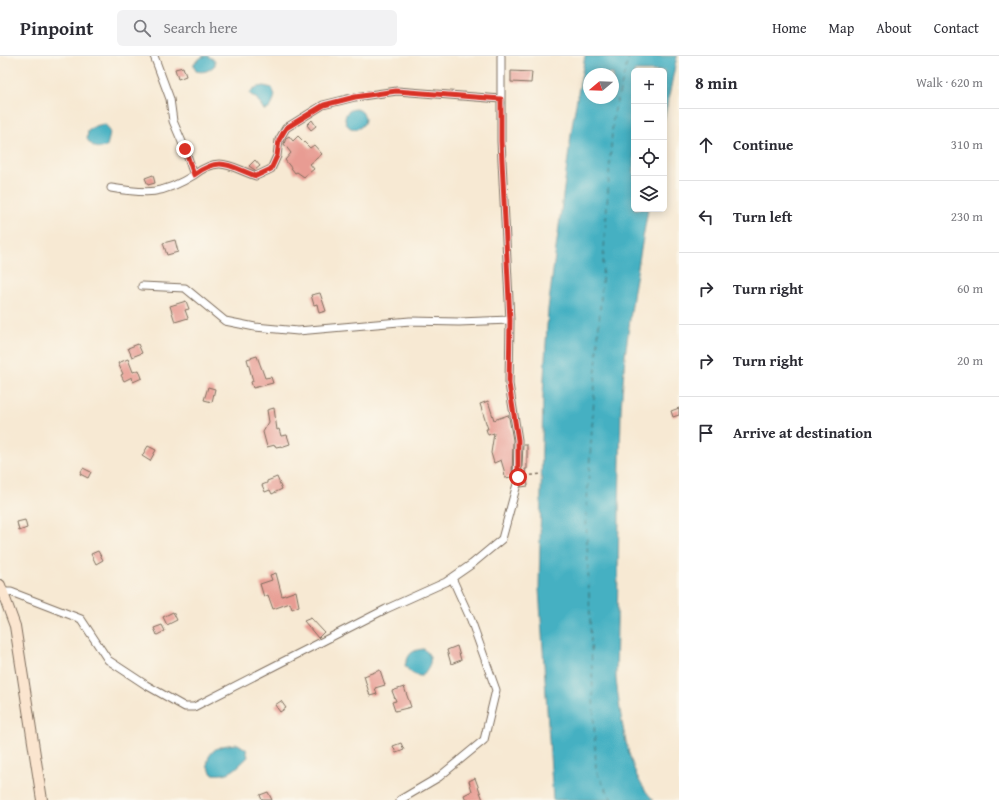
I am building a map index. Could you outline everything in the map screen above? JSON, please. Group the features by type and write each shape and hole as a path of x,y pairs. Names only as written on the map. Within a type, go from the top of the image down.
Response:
{"main road":[{"path":"1,588 14,626 42,800"}],"street":[{"path":"154,56 170,99 174,121 194,175"},
{"path":"1,588 81,619 108,660 146,685 185,707 194,707 386,609 446,582 502,539 516,494 518,477 518,440 509,384 510,320 501,141 501,56"},
{"path":"111,188 135,192 159,192 180,184 211,164 229,165 256,176 271,169 277,156 279,140 286,128 324,105 355,97 396,91 501,99"},
{"path":"142,286 185,288 225,321 255,327 298,331 410,321 459,322 510,320"},
{"path":"400,800 439,778 484,740 496,690 471,620 452,578"}],"path":[{"path":"518,477 542,474"}],"water":[{"path":"206,56 213,59 215,65 206,71 196,71 194,63"},
{"path":"585,56 677,56 667,106 667,68 631,68 631,212 647,212 634,290 625,356 621,409 616,679 626,743 631,760 637,776 645,790 654,800 553,800 539,589 543,395 548,309 573,120"},
{"path":"264,86 272,88 275,95 273,103 267,110 264,110 257,99 250,94 257,87"},
{"path":"355,109 362,112 365,119 362,126 355,129 348,126 345,119 348,112"},
{"path":"104,124 109,129 107,146 98,148 91,144 87,139 88,131 95,126"},
{"path":"424,649 429,656 430,662 422,676 410,672 405,665 411,653 416,650"},
{"path":"238,744 246,749 248,757 228,773 212,774 207,765 209,757 213,752 222,746"}],"building":[{"path":"183,67 186,76 178,79 175,69"},
{"path":"511,71 532,72 531,83 511,82"},
{"path":"312,120 316,126 311,130 307,125"},
{"path":"289,136 293,141 298,136 310,148 314,145 322,154 310,164 314,169 304,177 297,172 295,173 285,160 291,153 284,144 286,138"},
{"path":"255,160 260,166 255,170 249,166"},
{"path":"153,175 155,183 148,185 145,178"},
{"path":"175,240 178,252 167,255 163,243"},
{"path":"320,293 326,311 319,313 317,304 314,305 311,295"},
{"path":"186,301 189,309 185,310 188,318 175,322 170,306"},
{"path":"138,344 142,353 132,357 128,348"},
{"path":"257,356 265,378 271,377 273,383 253,388 251,382 253,381 247,359"},
{"path":"128,359 133,372 139,370 142,378 133,382 132,377 124,381 121,375 123,374 118,363"},
{"path":"208,387 215,389 212,402 204,400"},
{"path":"488,401 494,420 508,415 509,418 513,440 512,477 505,478 501,460 494,463 491,453 494,433 488,435 486,429 488,429 480,404"},
{"path":"274,408 277,430 279,429 281,436 287,435 290,444 281,447 276,447 275,445 267,447 263,432 269,422 267,410"},
{"path":"679,408 679,415 673,417 671,411"},
{"path":"523,445 527,445 527,469 525,469 528,486 521,487"},
{"path":"148,446 156,450 150,461 142,456"},
{"path":"83,468 91,472 88,478 80,474"},
{"path":"277,477 282,489 272,494 270,490 265,492 262,485"},
{"path":"25,520 27,528 19,531 17,522"},
{"path":"98,551 103,560 96,564 91,554"},
{"path":"276,573 282,596 296,591 299,606 292,609 290,603 273,609 268,595 264,597 260,584 272,580 270,575"},
{"path":"173,612 177,620 167,625 163,617"},
{"path":"311,618 324,632 318,638 304,621"},
{"path":"162,625 165,631 157,635 154,628"},
{"path":"457,646 461,660 451,664 447,650"},
{"path":"380,670 385,685 375,688 377,694 370,696 364,676"},
{"path":"404,687 411,707 395,711 392,702 396,701 392,691"},
{"path":"281,701 286,708 280,712 275,705"},
{"path":"401,743 404,750 396,753 393,746"},
{"path":"475,778 483,800 466,800 464,795 472,791 469,781"},
{"path":"268,792 272,800 262,800 260,795"}],"ferry route":[{"path":"612,800 596,771 586,517 613,117 629,56"}],"route":[{"path":"185,149 194,175 211,164 229,165 256,176 271,169 277,156 279,140 286,128 324,105 355,97 396,91 501,99 501,141 510,320 509,384 518,440 518,477"}]}
